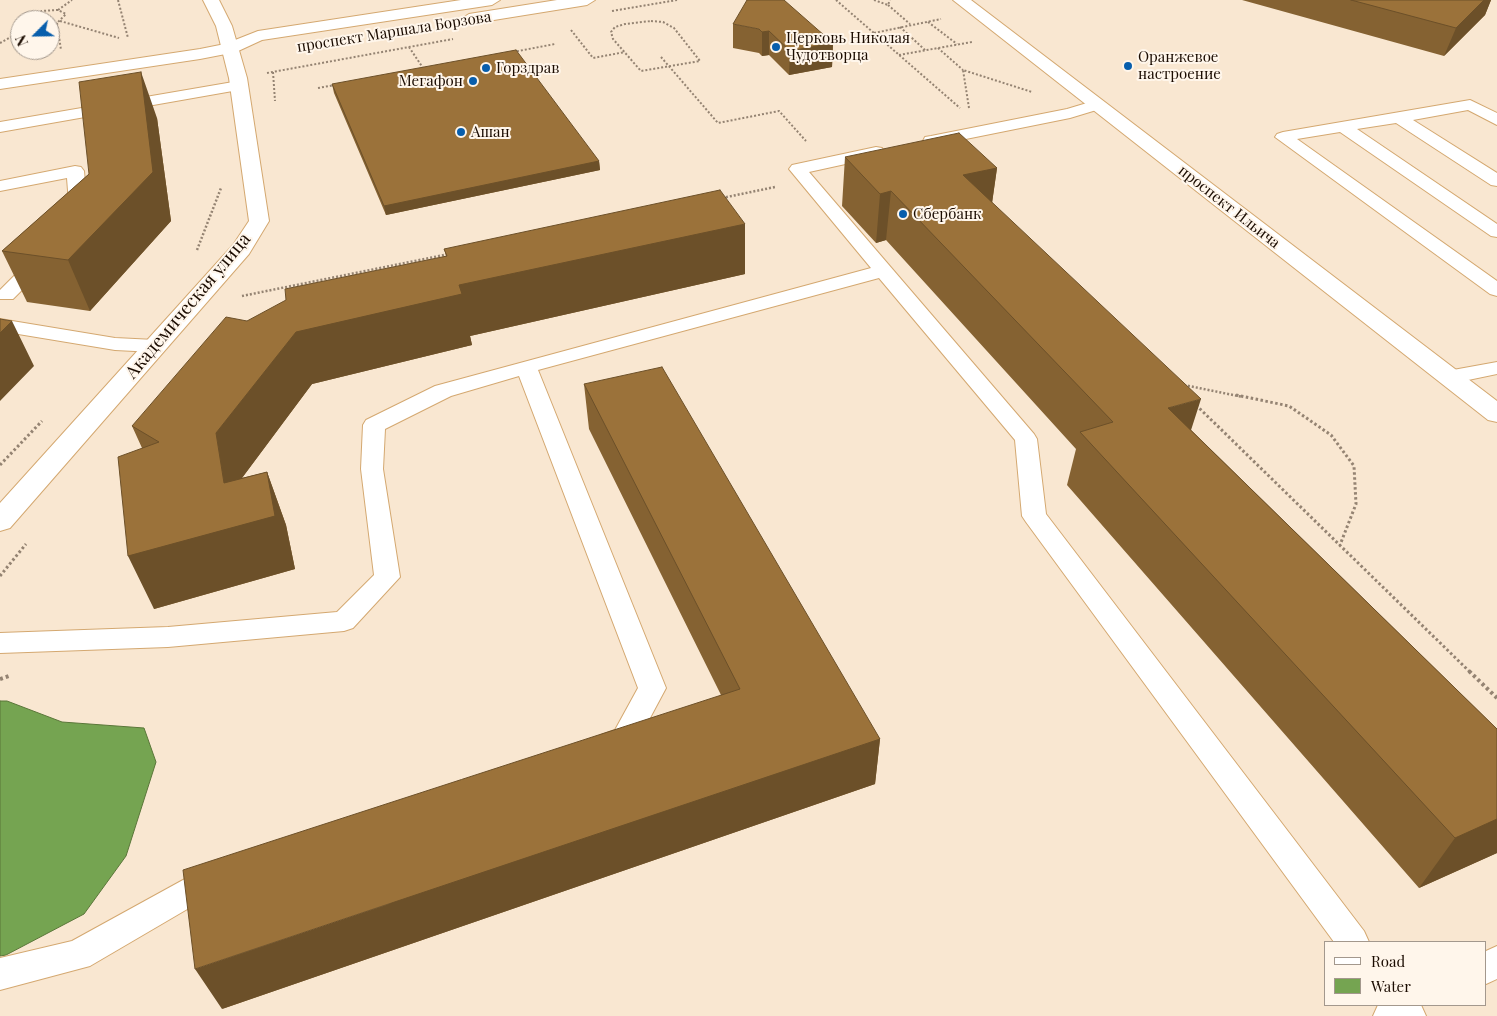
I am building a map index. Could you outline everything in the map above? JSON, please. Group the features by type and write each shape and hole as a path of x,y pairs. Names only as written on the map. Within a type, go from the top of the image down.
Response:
{"street":[{"name":"Академическая улица","path":"0,521 241,249 259,221 238,82 224,26 211,0"},
{"name":"проспект Маршала Борзова","path":"0,84 230,48 258,36 492,0"},
{"name":"проспект Маршала Борзова","path":"411,29 587,0"},
{"name":"проспект Ильича","path":"961,0 1497,414"},
{"name":"проспект Маршала Борзова","path":"230,48 257,52"}],"lane":[{"path":"0,126 238,82"},
{"path":"1497,101 1283,137 1497,290"},
{"path":"1097,105 1070,113 798,169 882,271 1026,439 1034,516 1353,941"},
{"path":"1470,105 1497,120"},
{"path":"1398,117 1497,181"},
{"path":"1343,126 1497,232"},
{"path":"0,186 75,171 79,223 72,230"},
{"path":"2,296 52,249"},
{"path":"0,643 168,638 344,621 387,577 372,468 374,425 443,391 882,271"},
{"path":"0,325 115,344 155,346"},
{"path":"526,367 652,688 625,738 588,751"},
{"path":"1449,377 1497,368"},
{"path":"0,974 78,955 220,874 239,867"}],"path":[{"path":"58,10 72,0"},
{"path":"60,11 66,14 60,21 128,40 118,0"},
{"path":"612,11 677,0"},
{"path":"836,0 964,111"},
{"path":"874,0 888,5 910,25"},
{"path":"888,5 890,0"},
{"path":"873,33 943,18"},
{"path":"636,22 663,22 674,28 700,61 670,66 641,71 614,39 611,32 615,27 636,22"},
{"path":"927,22 957,44"},
{"path":"900,27 926,50"},
{"path":"570,29 593,58 625,52"},
{"path":"238,82 455,38"},
{"path":"898,55 973,41"},
{"path":"60,44 61,51"},
{"path":"511,52 555,44"},
{"path":"409,46 423,68 432,66"},
{"path":"938,48 962,70 1041,94"},
{"path":"662,56 718,123 778,111 826,163"},
{"path":"962,70 970,108"},
{"path":"318,88 337,84"},
{"path":"191,257 198,250 223,184"},
{"path":"721,198 760,190"},
{"path":"235,297 449,254"},
{"path":"1182,384 1289,406 1331,435 1354,466 1356,504 1340,545"},
{"path":"1194,403 1497,698"},
{"path":"0,465 47,415"}],"water":[{"path":"0,701 7,701 62,722 144,728 156,762 126,856 84,914 6,955 0,956"}],"building":[{"path":"747,0 784,0 833,43 790,51 769,31 762,32 759,29 733,24"},
{"path":"1351,0 1484,0 1456,28"},
{"name":"Ашан","path":"516,50 599,161 384,206 332,84"},
{"path":"141,72 153,172 68,260 2,251 89,174 79,82"},
{"path":"959,133 997,168 963,175 1201,399 1168,408 1497,729 1497,819 1455,838 1080,432 1113,422 891,191 880,194 845,157"},
{"path":"720,190 745,224 459,285 462,294 296,332 216,433 224,483 267,472 275,516 128,556 118,457 159,442 132,426 226,317 247,321 286,300 285,289 447,256 444,249"},
{"path":"0,319 12,321 0,333"},
{"path":"662,367 880,739 195,969 183,870 740,689 584,384"}],"place":[{"name":"Церковь Николая Чудотворца","path":"776,47"},
{"name":"Оранжевое настроение","path":"1128,66"},
{"name":"Горздрав","path":"486,68"},
{"name":"Мегафон","path":"473,81"},
{"name":"Ашан","path":"461,132"},
{"name":"Сбербанк","path":"903,214"}]}
